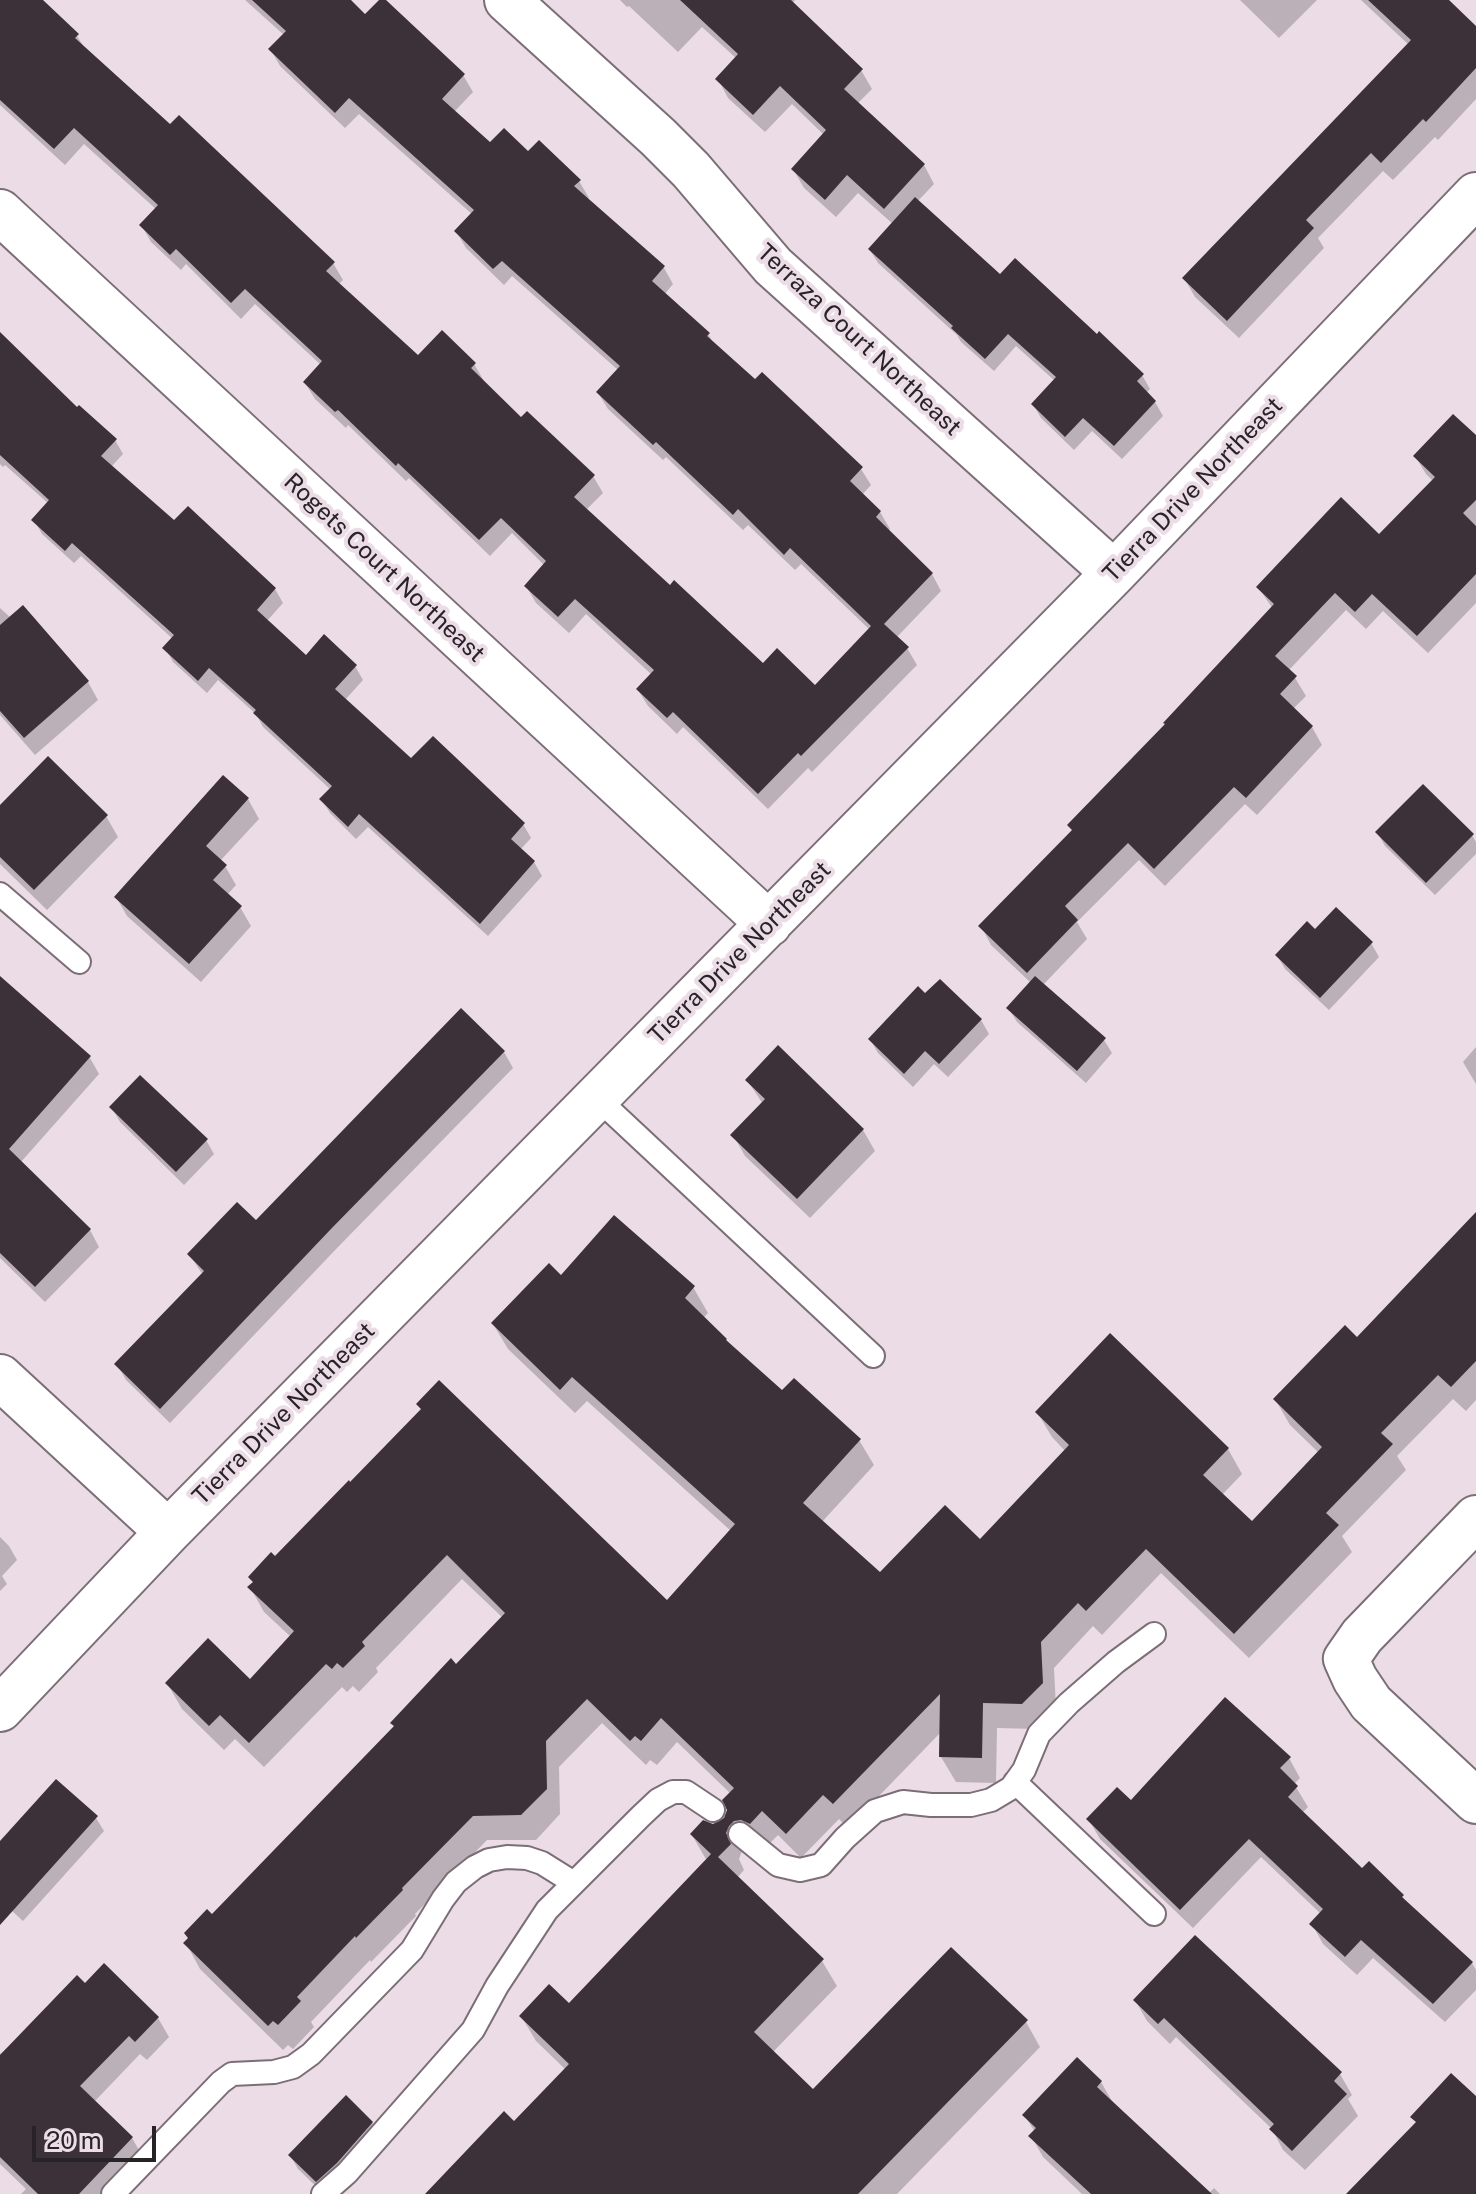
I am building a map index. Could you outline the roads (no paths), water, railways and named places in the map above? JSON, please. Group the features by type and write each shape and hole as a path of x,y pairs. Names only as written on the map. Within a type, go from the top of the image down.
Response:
{"street":[{"name":"Terraza Court Northeast","path":"507,0 691,170 773,266 1114,573"},
{"name":"Tierra Drive Northeast","path":"0,1709 168,1532 1114,573 1476,195"},
{"name":"Rogets Court Northeast","path":"0,212 769,924"},
{"path":"0,1377 168,1532"},
{"path":"1476,1518 1362,1636 1346,1659 1371,1703 1476,1801"}],"lane":[{"path":"0,894 79,962"},
{"path":"597,1098 873,1356"},
{"path":"740,1834 778,1865 800,1870 821,1865 875,1811 903,1802 971,1805 991,1800 1011,1788 1024,1770 1039,1734 1080,1693 1154,1634"},
{"path":"1015,1782 1154,1914"},
{"path":"323,2194 347,2173 473,2030 497,1986 547,1910 658,1800 673,1792 686,1792 713,1810"},
{"path":"113,2194 232,2074 274,2072 293,2067 311,2054 412,1950 443,1899 456,1882 475,1867 489,1860 527,1858 542,1863 574,1883"}]}
